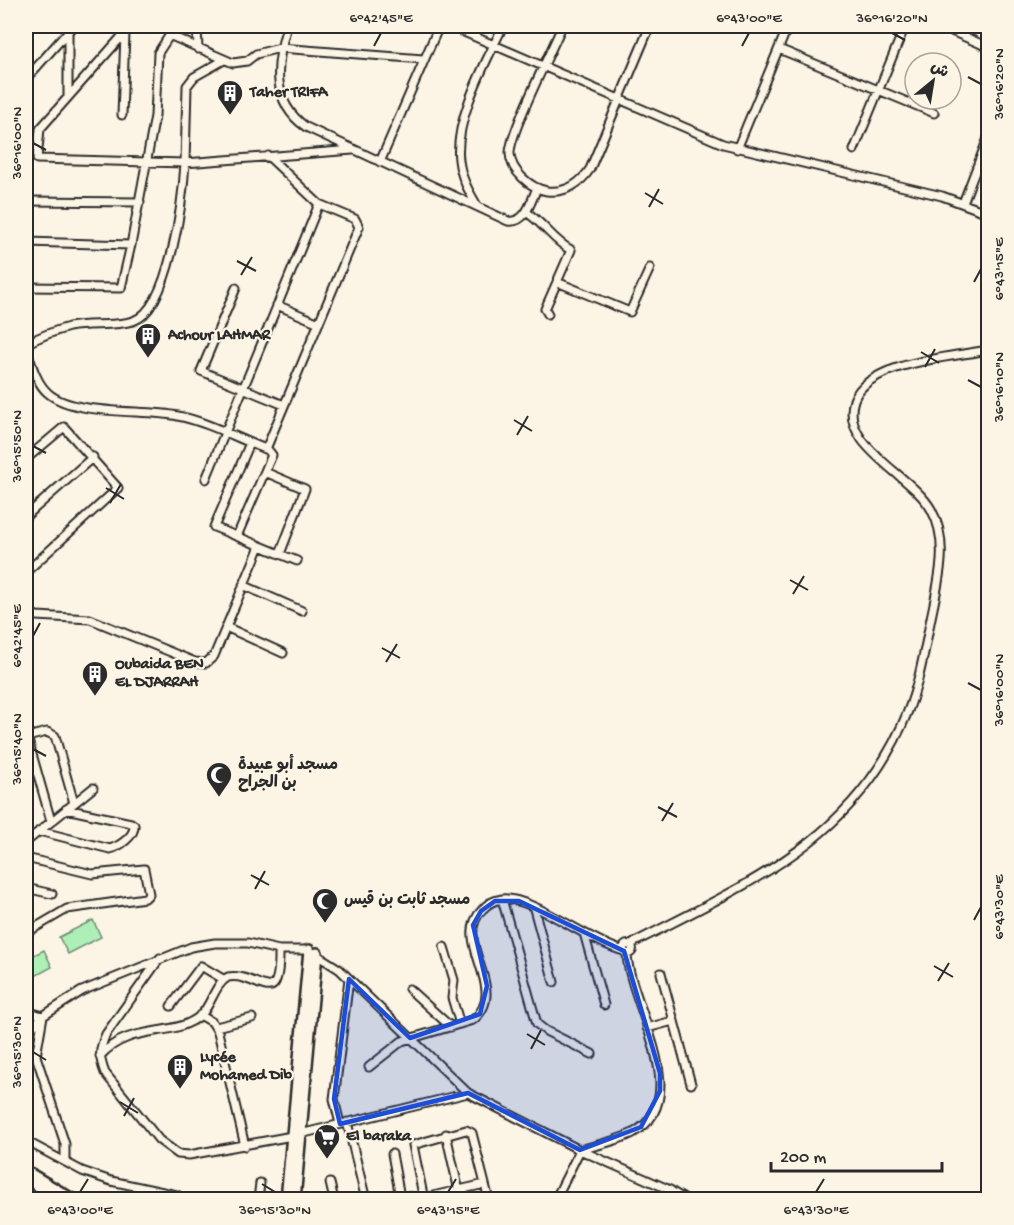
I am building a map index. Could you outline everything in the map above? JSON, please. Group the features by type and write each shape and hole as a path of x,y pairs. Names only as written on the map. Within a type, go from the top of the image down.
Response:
{"main road":[{"path":"295,1200 302,1133 313,952"},
{"path":"286,1200 313,952"},
{"path":"26,1171 74,1200"},
{"path":"26,1179 60,1200"}],"street":[{"path":"131,26 40,129 37,159 185,163 354,150"},
{"path":"26,287 121,288 148,163 155,116 158,53 172,26"},
{"path":"197,26 198,49"},
{"path":"287,26 280,48 277,75 280,91 291,116 306,128 515,222 526,212 537,188"},
{"path":"380,162 438,26"},
{"path":"450,26 737,149 963,203 988,213"},
{"path":"478,207 462,172 459,146 464,119 503,26"},
{"path":"562,26 514,134 510,155 518,173 537,188 558,190 568,188 583,179 651,26"},
{"path":"737,149 788,26"},
{"path":"854,150 904,26"},
{"path":"940,26 988,47"},
{"path":"68,97 71,28"},
{"path":"26,80 71,28"},
{"path":"122,115 125,33"},
{"path":"169,35 224,60 247,61 256,54 280,48 423,59"},
{"path":"779,49 934,113"},
{"path":"224,60 194,77 187,86 183,202 169,259 157,294 143,317 131,322 70,327 26,346 47,392 64,402 178,416 266,449 272,455 237,536"},
{"path":"963,203 988,138"},
{"path":"266,449 359,224 355,219 319,204 268,156"},
{"path":"26,201 140,202"},
{"path":"206,479 319,204"},
{"path":"526,212 571,250"},
{"path":"548,314 545,309 575,241"},
{"path":"26,242 131,245"},
{"path":"557,282 630,312 650,268"},
{"path":"236,288 201,371 284,405"},
{"path":"277,305 319,323"},
{"path":"369,1067 395,1046 410,1038 473,1020 480,1014 487,996 473,926 487,905 502,899 519,901 626,952 632,952 631,946 635,942 762,876 794,856 836,822 879,768 899,731 915,689 942,553 938,524 923,498 871,450 855,431 852,421 854,401 864,383 890,369 988,350"},
{"path":"26,459 64,427 93,457 118,488 26,572"},
{"path":"249,443 214,527 297,561"},
{"path":"26,516 93,457"},
{"path":"265,472 305,489 280,554"},
{"path":"26,612 37,616 90,619 201,664 214,656 260,546"},
{"path":"243,585 302,611"},
{"path":"226,627 283,653"},
{"path":"51,821 28,740 31,736 47,732 55,736 75,803"},
{"path":"26,842 93,788"},
{"path":"39,831 110,849 130,837 134,830 134,825 131,823 66,809"},
{"path":"26,858 92,874 144,869 149,894 145,898 67,909 26,933"},
{"path":"26,888 52,894"},
{"path":"502,899 537,1024 546,1031 592,1054"},
{"path":"534,909 554,982"},
{"path":"584,933 604,1005"},
{"path":"26,1034 44,1016 82,991 191,947 215,943 248,943 279,950 313,952 348,980 468,1093 673,1196 686,1200"},
{"path":"444,947 454,980 452,998 460,1024"},
{"path":"99,1056 130,1034 178,1026 200,1015 223,980 232,976 264,986 273,984 279,975 279,950"},
{"path":"555,1200 580,1150 633,1133 649,1118 654,1109 661,1082 626,952"},
{"path":"159,958 152,973 106,1034 99,1056 105,1073 159,1140 169,1149 189,1155 244,1146 468,1093"},
{"path":"142,965 152,973"},
{"path":"171,1006 201,966 223,980"},
{"path":"661,973 691,1084"},
{"path":"348,980 334,1099 344,1123 366,1199 400,1197 424,1199 485,1184"},
{"path":"409,989 451,1027"},
{"path":"26,1011 44,1016"},
{"path":"200,1015 216,1027 244,1146"},
{"path":"44,1016 36,1056 65,1144 65,1160"},
{"path":"216,1027 252,1018"},
{"path":"647,1028 673,1021"},
{"path":"424,1199 413,1145 466,1130 472,1133 489,1200"},
{"path":"447,1134 461,1200"},
{"path":"26,1141 92,1174 177,1195 183,1200"},
{"path":"392,1154 400,1197"},
{"path":"258,1200 260,1183"},
{"path":"330,1183 334,1200"}],"highlighted area":[{"path":"495,901 519,901 624,951 660,1073 660,1091 641,1127 580,1150 468,1093 340,1124 334,1099 349,979 410,1038 480,1014 487,986 473,925 481,911"}],"green space":[{"path":"93,920 101,937 68,954 59,937"},
{"path":"44,950 52,967 26,981 26,959"}],"place":[{"name":"Taher TRIFA","path":"230,116"},
{"name":"Achour LAHMAR","path":"148,359"},
{"name":"Oubaida BEN EL DJARRAH","path":"95,697"},
{"name":"مسجد أبو عبيدة بن الجراح","path":"219,798"},
{"name":"مسجد ثابت بن قيس","path":"325,924"},
{"name":"Lycée Mohamed Dib","path":"180,1090"},
{"name":"El baraka","path":"327,1160"}]}
